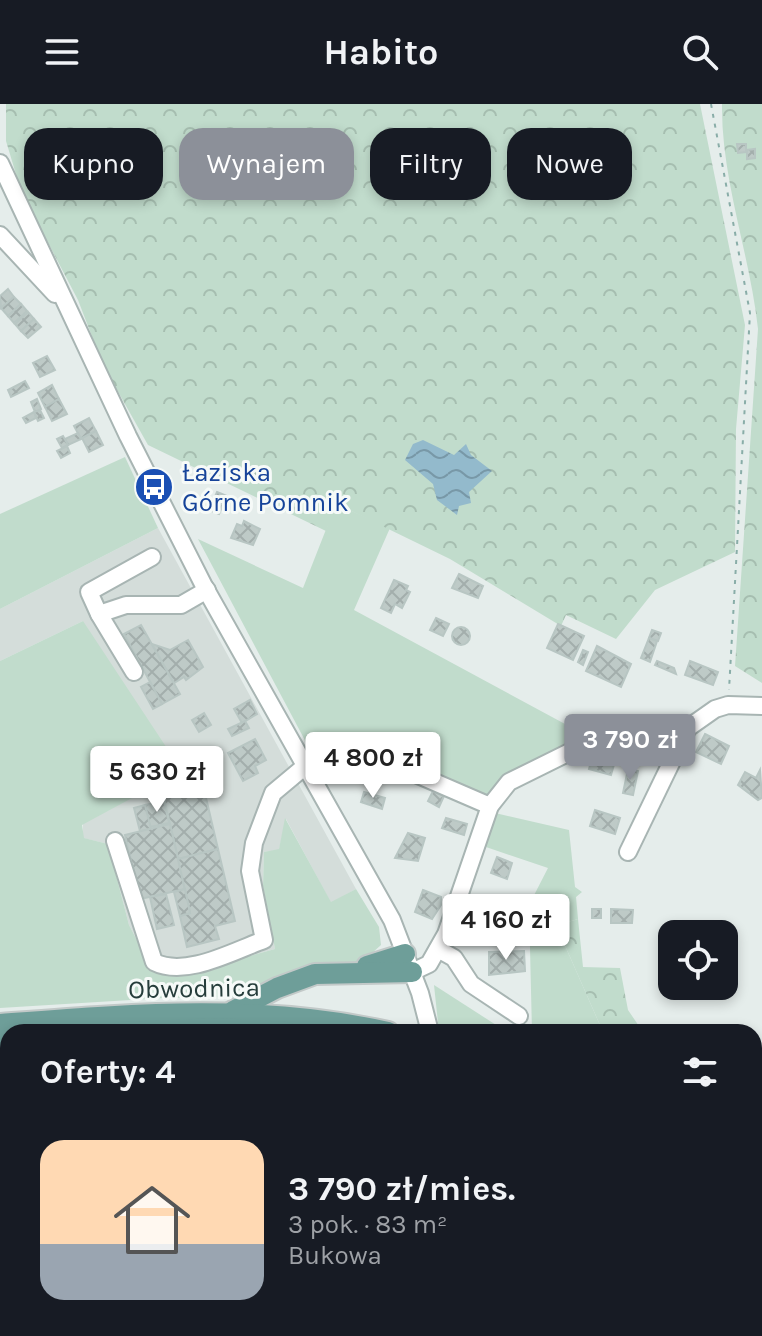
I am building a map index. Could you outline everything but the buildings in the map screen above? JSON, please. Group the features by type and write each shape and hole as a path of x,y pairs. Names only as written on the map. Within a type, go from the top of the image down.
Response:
{"main road":[{"path":"233,1011 299,978 409,963"},
{"path":"299,978 292,986 290,998 306,1016"},
{"name":"Obwodnica","path":"0,1024 155,1012 233,1011 306,1016 347,1024"}],"street":[{"path":"0,163 64,303 207,590 392,920 428,1024"},
{"path":"0,235 64,303"},
{"path":"134,672 89,592 152,557"},
{"path":"99,614 126,605 181,605 207,590"},
{"path":"435,953 462,893 490,806 509,782 596,739 688,728 715,709 728,705 762,706"},
{"path":"628,852 688,728"},
{"path":"388,762 490,806"},
{"path":"115,841 154,962 171,968 185,967 264,940 250,871 254,843 273,793 304,767"},
{"path":"409,963 435,953 454,958 471,984 519,1016"}],"path":[{"path":"711,104 750,313 728,705"}],"shaded area":[{"path":"158,528 356,889 331,903 286,819 279,850 264,852 263,886 275,949 178,976 153,971 129,925 108,844 83,838 83,621 0,661 0,609"}],"green space":[{"path":"6,104 700,104 745,325 736,429 735,552 655,590 616,639 566,615 561,626 450,559 337,504 326,531 148,445 103,365 78,300 26,200 163,200 163,128 24,128 24,197 6,141"},
{"path":"722,104 762,104 762,683 735,666 758,329 726,161"},
{"path":"125,457 158,528 0,609 0,514"},
{"path":"336,504 390,528 354,610 578,731 584,739 487,800 368,760 317,763 198,539 303,588"},
{"path":"83,621 182,771 82,825 84,838 108,844 129,925 153,971 178,976 275,949 263,886 264,852 279,849 285,818 331,902 356,889 379,927 381,945 362,962 332,966 246,997 163,998 0,1008 0,661"},
{"path":"495,813 569,830 575,887 582,892 576,897 578,919 568,922 563,941 599,1024 532,1024 529,905 548,868 486,847"},
{"path":"578,919 583,967 620,968 628,1010 638,1024 599,1024 563,941 568,922"},
{"path":"434,985 495,1024 438,1024"}],"water":[{"path":"423,440 454,455 466,444 471,455 492,471 469,492 471,503 459,506 457,515 437,500 433,484 405,460 413,444"}],"place":[{"name":"Łaziska Górne Pomnik","path":"154,487"}]}
